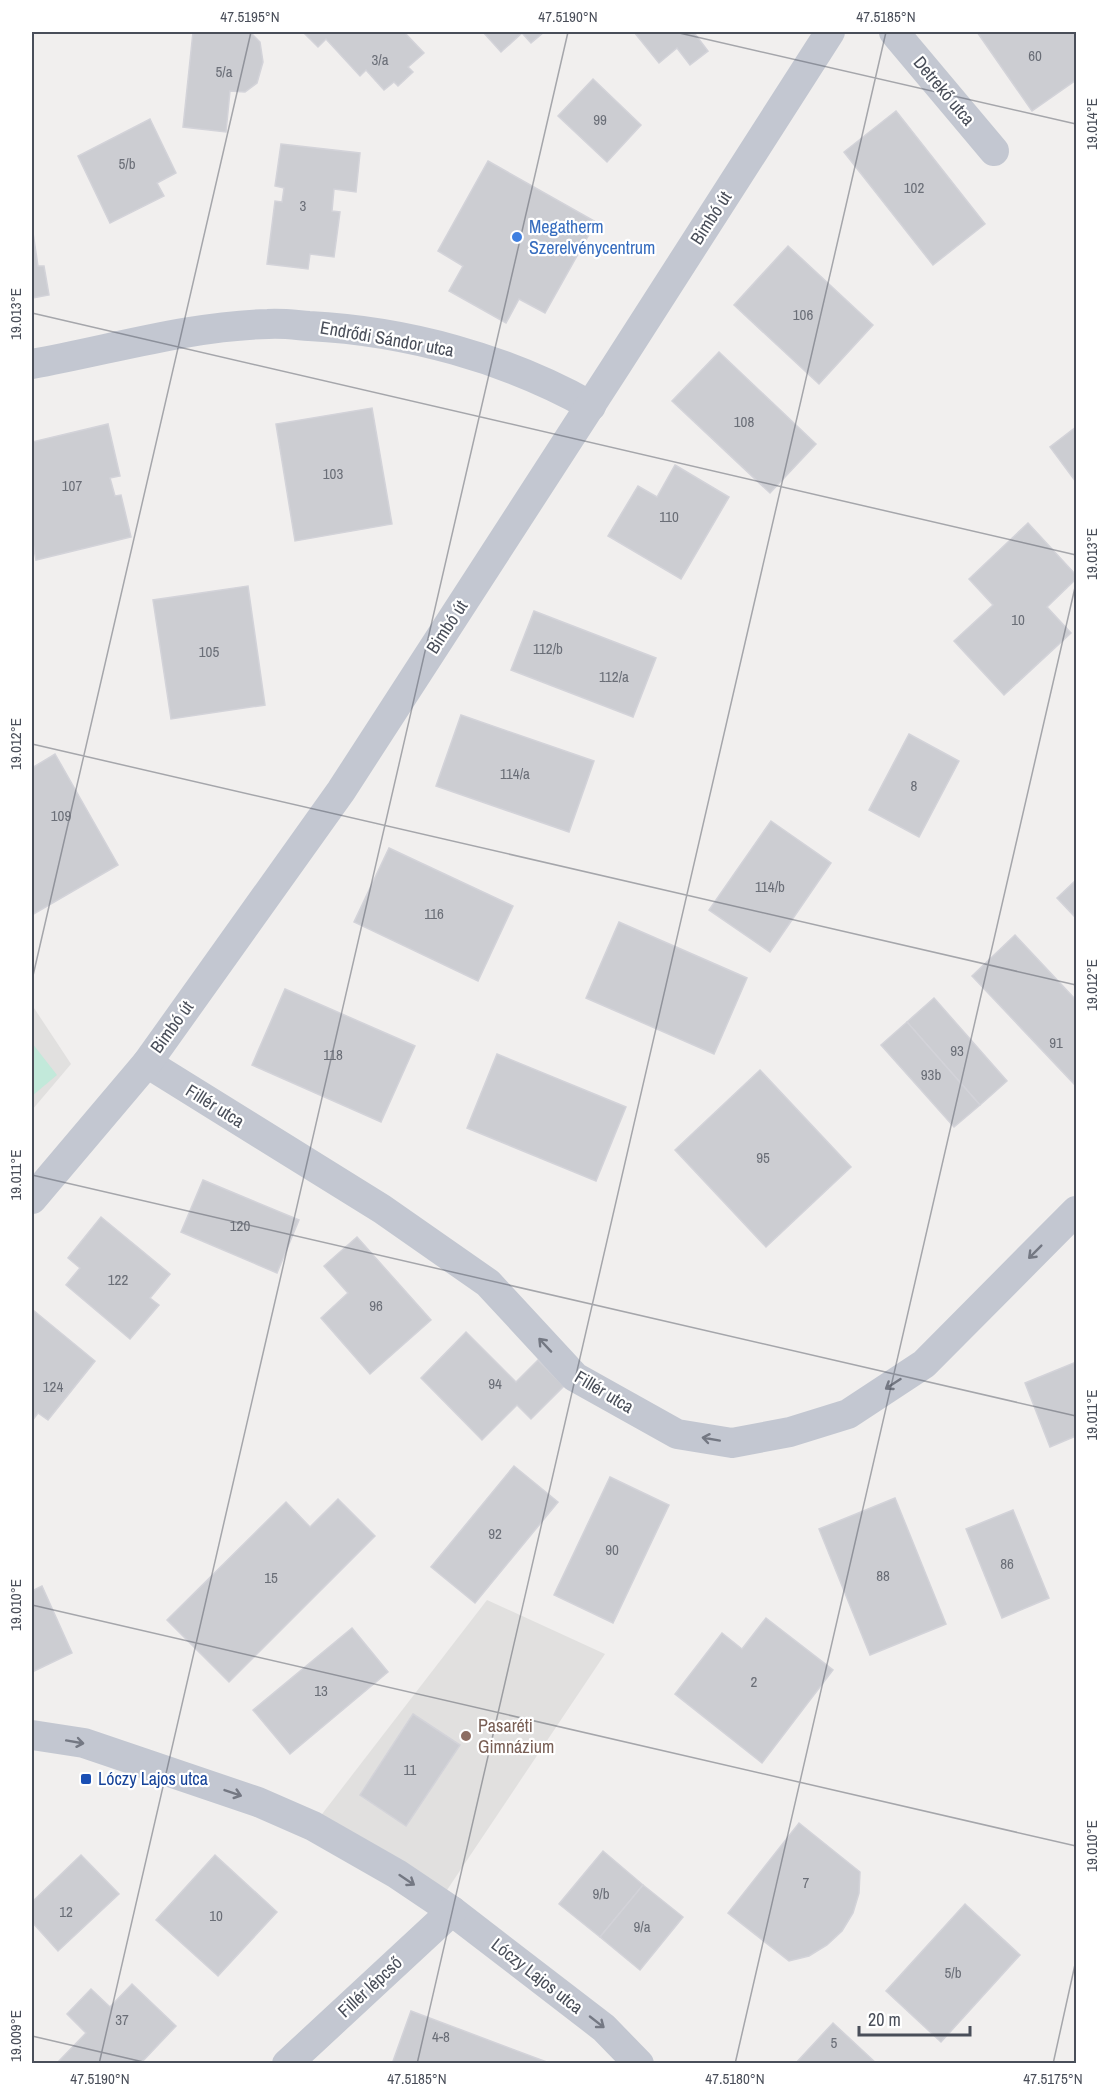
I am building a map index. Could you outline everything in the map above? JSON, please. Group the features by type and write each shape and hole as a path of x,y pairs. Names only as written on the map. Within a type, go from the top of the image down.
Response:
{"street":[{"name":"Bimbó út","path":"32,1198 147,1063 341,791 830,32"},
{"name":"Detrekő utca","path":"894,32 994,151"},
{"name":"Endrődi Sándor utca","path":"32,364 194,332 269,324 344,328 411,340 478,357 559,388 591,406"},
{"name":"Fillér utca","path":"147,1063 382,1209 488,1282 575,1377 677,1434 732,1443 790,1432 848,1414 924,1364 1077,1211"},
{"name":"Lóczy Lajos utca","path":"32,1735 84,1743 258,1802 322,1831 397,1874 452,1911 604,2028 639,2064"},
{"name":"Fillér lépcső","path":"287,2064 452,1911"}],"shaded area":[{"path":"32,1005 71,1064 32,1110"},
{"name":"Pasaréti Gimnázium","path":"487,1600 605,1654 445,1893 319,1818"}],"green space":[{"path":"32,1043 57,1075 32,1096"}],"building":[{"path":"193,32 250,32 260,42 263,62 257,83 245,92 230,91 226,132 183,127"},
{"path":"303,32 404,32 424,53 408,67 413,72 398,86 394,82 384,90 366,70 360,76 326,39 318,47"},
{"path":"483,32 544,32 531,43 522,33 501,52"},
{"path":"634,32 698,32 695,34 708,51 690,65 677,48 659,63"},
{"path":"977,32 1076,32 1076,80 1032,111"},
{"path":"593,79 641,125 607,162 558,116"},
{"path":"896,111 985,224 933,265 844,152"},
{"path":"150,119 176,173 157,183 164,196 110,223 78,156"},
{"path":"281,144 360,153 356,192 334,189 332,211 340,212 334,257 310,254 308,269 267,264 275,201 282,202 284,188 275,186"},
{"name":"Megatherm Szerelvénycentrum","path":"488,161 596,222 545,313 519,299 506,323 449,291 463,266 438,251"},
{"path":"32,226 38,266 44,266 49,295 32,298"},
{"path":"788,246 873,325 819,384 734,305"},
{"path":"719,352 816,444 770,493 672,401"},
{"path":"372,408 392,524 295,541 276,424"},
{"path":"108,424 120,476 110,478 115,496 121,495 131,537 36,560 32,538 32,442"},
{"path":"1076,427 1076,482 1050,447"},
{"path":"675,465 729,497 681,579 608,536 638,486 657,497"},
{"path":"1028,523 1076,575 1076,579 1047,607 1071,633 1004,695 954,641 993,605 969,579"},
{"path":"248,586 265,705 171,719 153,600"},
{"path":"534,611 656,658 633,717 511,670"},
{"path":"461,715 594,761 569,832 436,786"},
{"path":"909,734 959,761 919,837 869,810"},
{"path":"55,754 118,865 32,915 32,768"},
{"path":"771,821 831,863 770,952 709,910"},
{"path":"389,848 513,906 478,981 354,922"},
{"path":"1076,880 1076,918 1057,898"},
{"path":"619,922 747,978 714,1054 586,998"},
{"path":"1015,935 1076,1000 1076,1086 972,976"},
{"path":"285,989 415,1046 381,1122 252,1065"},
{"path":"934,998 1007,1081 980,1105 907,1022"},
{"path":"907,1022 980,1105 954,1127 881,1045"},
{"path":"497,1054 626,1107 596,1181 467,1128"},
{"path":"760,1070 851,1167 766,1247 675,1150"},
{"path":"203,1180 299,1220 277,1273 181,1232"},
{"path":"101,1217 170,1274 150,1298 159,1305 130,1339 66,1285 80,1268 68,1258"},
{"path":"357,1237 431,1320 370,1374 321,1318 348,1293 324,1266"},
{"path":"33,1310 95,1361 48,1420 38,1413 32,1421"},
{"path":"466,1332 516,1382 538,1360 564,1386 531,1419 517,1405 482,1440 421,1378"},
{"path":"1076,1362 1076,1436 1050,1447 1025,1383"},
{"path":"514,1466 558,1502 475,1603 431,1567"},
{"path":"610,1477 669,1505 613,1623 554,1595"},
{"path":"895,1498 946,1624 870,1655 819,1529"},
{"path":"338,1499 375,1536 229,1682 167,1620 286,1502 310,1527"},
{"path":"1013,1510 1049,1598 1002,1618 966,1529"},
{"path":"42,1586 72,1653 32,1672 32,1591"},
{"path":"766,1618 833,1670 762,1763 675,1694 722,1633 742,1649"},
{"path":"352,1628 388,1672 290,1754 253,1710"},
{"path":"413,1714 460,1745 406,1826 360,1795"},
{"path":"799,1823 860,1872 859,1893 853,1913 842,1931 827,1945 809,1956 789,1961 728,1913"},
{"path":"603,1851 643,1885 600,1937 559,1904"},
{"path":"81,1855 119,1894 58,1951 32,1922 32,1902"},
{"path":"215,1855 277,1912 218,1976 156,1920"},
{"path":"643,1885 683,1917 640,1970 600,1937"},
{"path":"965,1904 1020,1955 941,2042 886,1991"},
{"path":"132,1984 176,2026 140,2064 62,2064 59,2061 86,2033 67,2014 91,1989 110,2007"},
{"path":"411,2011 552,2064 392,2064"},
{"path":"833,2023 877,2064 795,2064"}],"place":[{"name":"Megatherm Szerelvénycentrum","path":"517,237"},
{"name":"Pasaréti Gimnázium","path":"466,1736"},
{"name":"Lóczy Lajos utca","path":"86,1779"}]}
